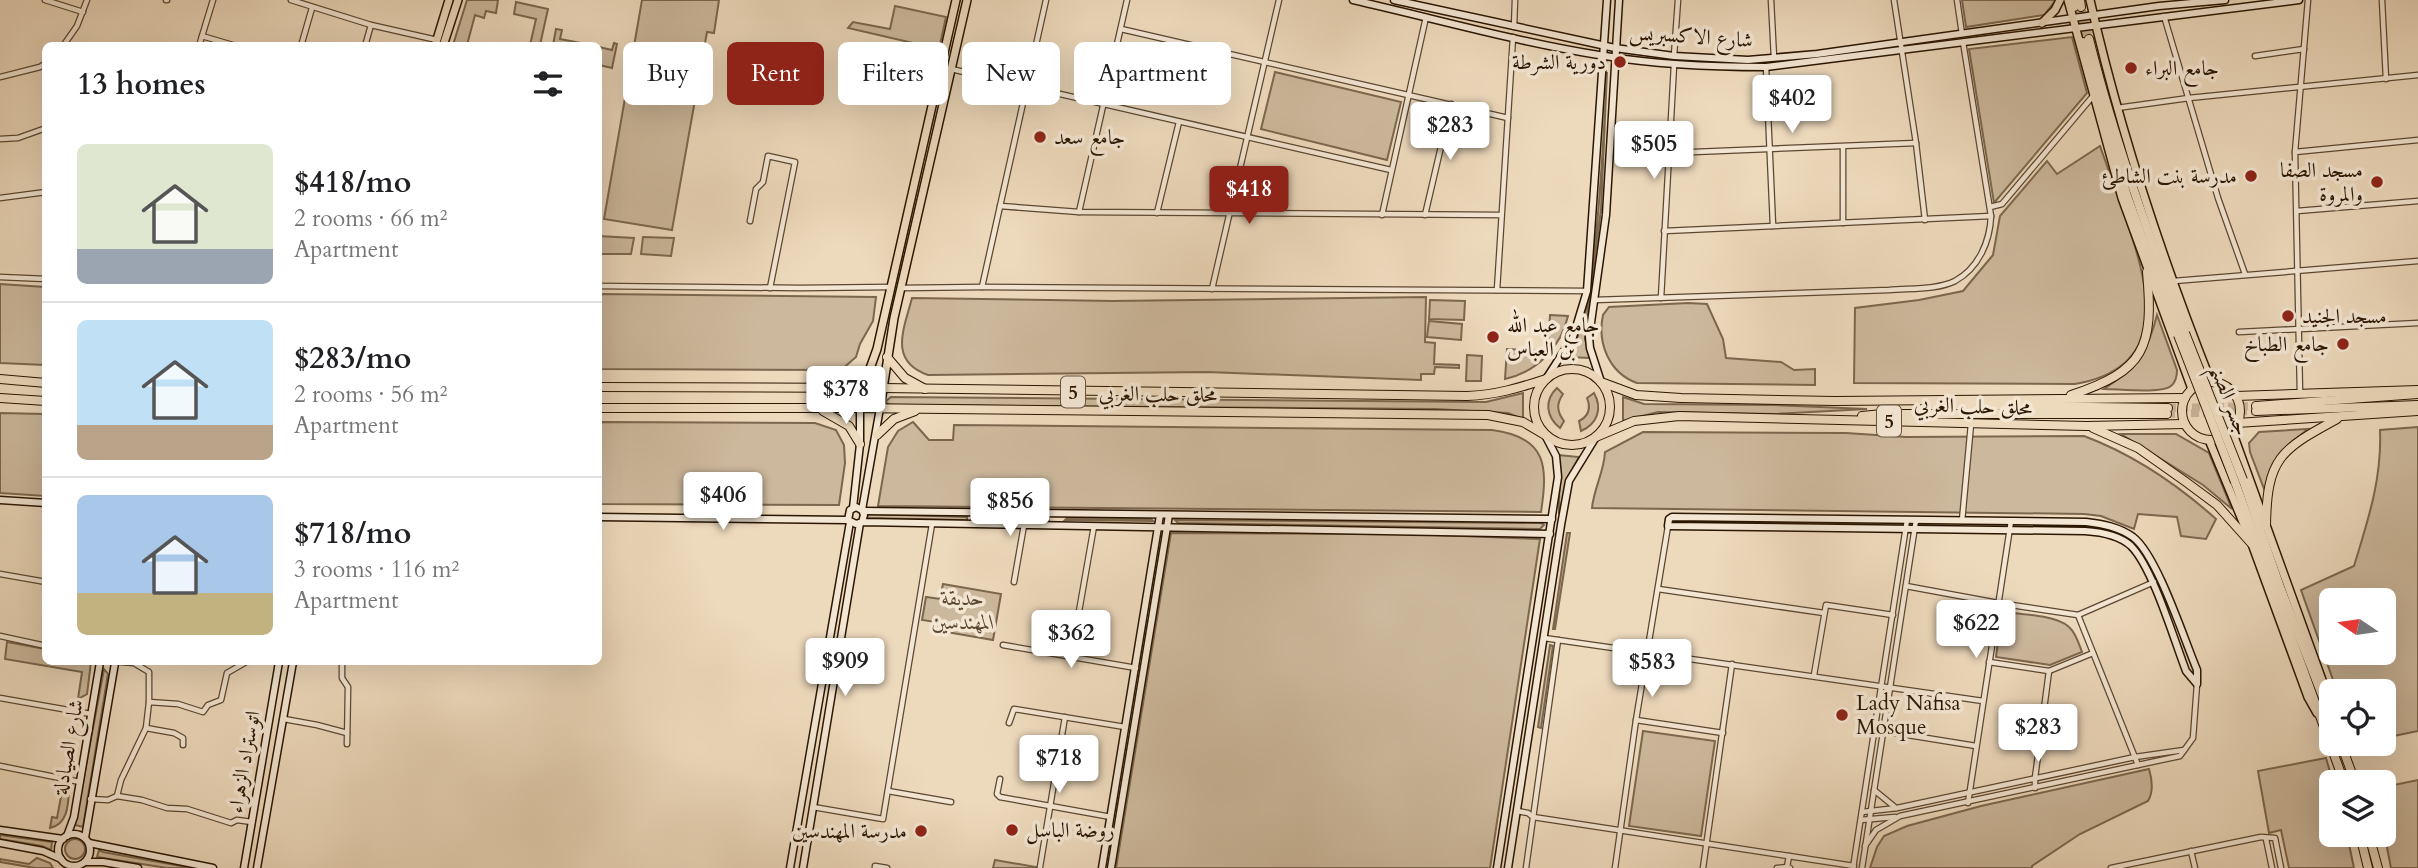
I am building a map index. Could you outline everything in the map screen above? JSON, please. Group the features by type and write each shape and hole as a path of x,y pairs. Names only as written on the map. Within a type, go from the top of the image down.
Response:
{"highway":[{"name":"جسر الصنم","path":"2086,41 2131,195 2181,334 2239,481"},
{"path":"2061,398 2111,380 2126,369 2137,355 2146,338 2150,320 2147,272"},
{"path":"887,357 905,378 927,390"},
{"path":"1574,369 1589,373 1601,382 1609,396 1610,411 1606,425 1596,437 1584,444 1570,446 1557,443 1545,435 1535,418 1534,404 1538,390 1546,379 1559,371 1574,369"},
{"path":"0,379 42,383"},
{"name":"محلق حلب الغربي","path":"602,387 1467,396 1510,391 1546,379"},
{"name":"محلق حلب الغربي","path":"1601,382 1636,395 1681,398 1835,401 2185,398"},
{"path":"2235,427 2240,407 2236,396 2224,385 2203,383 2192,389 2185,398 2182,411 2185,424 2195,435 2209,440 2218,439 2235,427 2418,411"},
{"path":"2236,396 2418,392"},
{"path":"2418,392 2256,408 2418,405"},
{"path":"0,398 42,401"},
{"path":"1835,401 2167,411 1882,414 1835,419"},
{"name":"محلق حلب الغربي","path":"602,408 880,408 1488,415 1523,422 1545,435"},
{"path":"820,409 844,422 860,444"},
{"path":"877,435 894,419 920,409"},
{"name":"محلق حلب الغربي","path":"1596,437 1634,421 1679,416 2087,426 2185,424"},
{"path":"2266,526 2269,482 2281,456 2303,437 2341,416"},
{"path":"2087,426 2120,439 2154,459 2217,505 2252,544"},
{"path":"2239,481 2319,715"},
{"path":"2239,481 2319,687"},
{"path":"2363,847 2368,868"},
{"path":"2373,847 2378,868"}],"main road":[{"path":"439,42 449,0"},
{"path":"440,42 458,0"},
{"path":"860,408 863,388 877,349 956,0"},
{"path":"880,408 887,357 967,0"},
{"path":"2042,23 2055,10 2060,0"},
{"path":"2090,0 2116,108 2147,272 2192,389"},
{"path":"2075,3 2072,19 2093,96 2131,195 2173,281 2211,382"},
{"path":"2235,427 2266,526 2322,679"},
{"path":"2209,440 2252,544 2308,697 2319,715"}],"street":[{"path":"45,0 83,12"},
{"path":"66,42 87,0"},
{"path":"200,42 213,0"},
{"path":"291,0 432,42"},
{"path":"1037,42 1046,0"},
{"path":"1118,42 1127,0"},
{"path":"1212,289 1279,0"},
{"path":"1353,0 1604,56 1674,65 1766,67 1901,45 1963,43 2299,0"},
{"name":"شارع الاكسبريس","path":"1394,0 1429,4 1514,27 1615,48 1722,60 1774,58 1901,45 2094,16 2158,3 2225,0"},
{"path":"1514,27 1515,0"},
{"path":"1546,379 1573,337 1587,291 1607,0"},
{"path":"1601,382 1589,337 1606,215 1619,0"},
{"path":"1674,56 1678,0"},
{"path":"1771,0 1774,58"},
{"path":"1894,0 1925,220"},
{"path":"1957,0 1962,34"},
{"path":"2300,394 2295,152 2308,0"},
{"path":"2382,0 2386,79"},
{"path":"302,42 312,8"},
{"path":"1382,215 1426,16"},
{"path":"2164,16 2218,198 2245,274"},
{"path":"366,42 371,25"},
{"path":"1121,29 1508,118"},
{"path":"202,36 222,42"},
{"path":"1497,290 1514,37"},
{"path":"1595,300 1889,290 1935,286 1954,281 1970,268 1983,252 1990,233 1991,216 1963,43"},
{"path":"2255,56 2304,49"},
{"path":"1661,298 1674,65"},
{"path":"0,77 40,67 42,70"},
{"path":"1766,67 1773,226"},
{"path":"951,69 962,71"},
{"path":"2116,108 2418,75"},
{"path":"1990,207 2002,204 2093,96"},
{"path":"1425,215 1451,104"},
{"path":"982,287 1023,105"},
{"path":"1079,212 1104,105"},
{"path":"1108,105 1391,170"},
{"path":"1157,213 1179,121"},
{"path":"0,139 18,138 42,129"},
{"path":"2295,152 2418,140"},
{"path":"1669,153 1916,143"},
{"path":"1843,147 1843,223"},
{"path":"750,221 756,189 763,182 768,156 795,162 770,288"},
{"path":"0,198 42,193"},
{"path":"2297,211 2418,201"},
{"path":"1000,206 1079,212 1500,215"},
{"path":"1664,231 1991,216"},
{"path":"2173,281 2418,261"},
{"path":"0,276 42,279"},
{"path":"602,286 891,287"},
{"path":"902,288 1587,291"},
{"path":"2239,331 2418,323"},
{"path":"790,868 837,595 849,521 848,512 853,508 860,444 860,408"},
{"path":"803,868 880,408"},
{"path":"1962,521 1971,424"},
{"path":"1497,868 1558,477 1556,456 1545,435"},
{"path":"1508,868 1569,481 1596,437"},
{"path":"0,500 42,503"},
{"path":"853,508 982,513 1552,519"},
{"path":"981,524 982,513"},
{"path":"1059,525 1060,514"},
{"path":"1102,868 1160,515"},
{"path":"1111,868 1169,515"},
{"path":"602,517 849,521 853,524 1024,524 1550,534"},
{"path":"1615,868 1647,652 1669,519 1672,517 2086,522 2119,529 2135,539 2152,558 2197,670 2193,738 2180,756 1968,803 1900,816 1861,820"},
{"path":"1517,811 1533,817 1853,867 1907,520"},
{"path":"1862,868 1916,520"},
{"path":"1968,803 2011,521"},
{"path":"813,807 883,818 932,523"},
{"path":"1014,582 1024,524"},
{"path":"1072,657 1094,526"},
{"path":"1668,526 2100,532 2130,545 2144,562 2186,671 2197,684"},
{"path":"0,574 42,581"},
{"path":"1906,586 1998,604 2078,615 2160,580"},
{"path":"1658,589 1824,613"},
{"path":"837,595 849,597"},
{"path":"1814,675 1826,606 1893,615"},
{"path":"2078,615 2138,765"},
{"path":"0,636 42,645"},
{"path":"1544,638 1983,701"},
{"path":"1526,868 1558,640"},
{"path":"1003,645 1143,669"},
{"path":"1989,662 2049,671 2093,653"},
{"path":"1703,868 1732,664"},
{"name":"شارع الصيادلة","path":"65,837 74,817 99,665"},
{"name":"شارع الصيادلة","path":"87,841 90,799 116,665"},
{"path":"117,796 121,780 146,728 149,672 137,665"},
{"path":"149,702 177,704 203,712 208,705 221,700 227,673 241,665"},
{"name":"اتوستراد الزهراء","path":"244,868 278,665"},
{"name":"اتوستراد الزهراء","path":"257,868 293,665"},
{"path":"342,665 342,677 348,687 347,744"},
{"path":"2035,788 2049,671"},
{"path":"819,697 831,699"},
{"path":"0,698 91,714"},
{"path":"1009,723 1014,709 1134,729"},
{"path":"1040,867 1065,717"},
{"name":"اتوستراد الزهراء","path":"284,719 317,724 346,733"},
{"path":"1636,720 1723,733"},
{"path":"146,728 174,733 183,738 183,746"},
{"path":"1883,731 1976,746"},
{"path":"1862,812 1897,808 2134,757 2184,750"},
{"path":"0,766 80,782"},
{"path":"1000,779 1000,797 1119,818"},
{"path":"1874,790 1897,808"},
{"path":"888,791 951,802"},
{"path":"90,799 108,800 117,796 167,808 187,809 231,823 237,820 252,822"},
{"path":"1865,846 1875,830 1900,816"},
{"path":"0,830 65,837 79,835 87,841 213,868"},
{"path":"62,863 58,848 65,837"},
{"path":"2111,868 2260,837 2275,838 2281,868"},
{"path":"2266,839 2272,868"},
{"path":"82,865 90,853 87,841"},
{"path":"0,843 43,850 71,866 103,862 138,868"},
{"path":"2191,851 2195,868"},
{"path":"1777,868 1788,867 1789,856"},
{"path":"875,868 887,868"}],"green space":[{"path":"467,0 498,0 496,13 486,11 484,18 475,15 468,42 454,42"},
{"path":"642,0 719,0 714,33 707,32 705,42 635,42"},
{"path":"1962,0 2056,0 2044,15 1966,27"},
{"path":"516,2 548,9 541,42 531,42 536,19 514,14"},
{"path":"895,6 946,17 941,42 909,42 848,28 853,22 890,29"},
{"path":"556,29 562,30 560,39 576,42 554,42"},
{"path":"2072,37 2087,93 1994,203 1969,49"},
{"path":"614,43 617,44 612,68 602,66 602,48 612,50"},
{"path":"1275,72 1401,102 1387,160 1261,129"},
{"path":"1607,72 1601,210 1585,339 1590,358 1567,357 1579,333 1591,281"},
{"path":"624,105 694,105 672,230 604,219"},
{"path":"2100,146 2135,248 2146,298 2145,322 2139,343 2126,361 2105,375 2075,384 1854,383 1855,308 1963,291 1993,255 2000,216 2047,161 2057,174"},
{"path":"602,236 634,238 631,254 602,254"},
{"path":"643,237 674,238 671,256 641,254"},
{"path":"0,284 42,287 42,365 0,363"},
{"path":"602,294 876,297 873,321 856,357 841,370 602,369"},
{"path":"1426,297 1425,342 1435,343 1434,364 1459,365 1459,368 1435,367 1434,374 1421,374 1421,380 1207,372 928,375 908,361 903,353 902,343 912,298 1113,301"},
{"path":"1430,300 1465,301 1464,320 1429,319"},
{"path":"1707,304 1723,339 1726,358 1781,362 1794,370 1815,369 1815,385 1637,383 1619,372 1607,356 1602,336 1603,315 1609,307"},
{"path":"1550,315 1568,316 1553,348 1546,357 1527,371 1505,379 1507,349 1548,351"},
{"path":"2157,315 2177,370 2174,383 2158,390 2104,389 2125,374 2139,358"},
{"path":"1429,321 1462,324 1461,340 1427,337"},
{"path":"1467,355 1482,356 1481,381 1466,381"},
{"path":"1557,388 1563,394 1558,405 1564,421 1560,428 1549,414 1548,408 1550,398"},
{"path":"1523,393 1523,419 1508,413 1435,409 891,405 886,401 891,397 1486,402"},
{"path":"1594,393 1598,405 1597,415 1587,428 1581,431 1579,421 1588,411 1587,398"},
{"path":"1623,397 1644,404 1867,409 1775,414 1658,412 1623,421"},
{"path":"0,413 42,414 42,496 0,493"},
{"path":"602,422 815,423 836,430 844,445 845,463 839,505 602,504"},
{"path":"913,422 929,440 953,440 954,425 1492,430 1524,439 1540,456 1544,481 1541,512 878,506 888,447 898,431"},
{"path":"2418,427 2418,731 2396,736 2396,679 2333,679 2328,665 2396,665 2396,588 2319,588 2319,640 2301,590 2354,566 2369,516 2380,448 2380,430"},
{"path":"2308,429 2286,447 2266,494 2249,443 2259,432"},
{"path":"1643,432 1846,433 1906,437 2084,436 2120,452 2154,472 2216,519 2206,539 2181,536 2177,517 2138,514 2134,529 2101,516 2084,514 1592,508 1605,452"},
{"path":"2121,434 2176,434 2209,453 2232,509 2203,485"},
{"path":"1558,455 1579,457 1568,477 1559,514 1560,470"},
{"path":"868,514 967,517 967,520 867,518"},
{"path":"985,517 1048,518 1049,521 985,520"},
{"path":"1151,519 1153,521 1065,520"},
{"path":"1175,520 1544,525 1540,529 1178,523"},
{"path":"1171,533 1411,534 1540,539 1490,868 1116,868"},
{"path":"1567,533 1570,533 1553,629"},
{"name":"حديقة المهندسين","path":"943,584 1001,594 993,640 935,630 936,622 922,620 926,597 940,599"},
{"path":"2002,612 2037,616 2063,623 2074,632 2082,652 2050,665 1996,657"},
{"path":"7,642 42,648 42,665 91,665 87,694 78,699 82,672 5,659"},
{"path":"1550,645 1553,646 1541,728 1538,727"},
{"path":"104,669 108,674 83,827 75,825"},
{"path":"1643,731 1715,741 1701,836 1629,826"},
{"path":"2326,758 2330,770 2319,770 2319,847 2350,847 2354,868 2289,868 2281,830 2269,833 2258,771"},
{"path":"2149,769 2152,785 2148,801 2080,834 2032,868 1870,868 1884,836 1907,826 1981,806"},
{"path":"2418,780 2418,868 2391,868 2387,847 2396,847 2396,785"},
{"path":"63,786 69,792 66,814 60,823 50,828 52,817 57,818"},
{"path":"0,835 52,842 51,850 0,839"},
{"path":"75,839 82,842 85,849 82,856 75,859 68,856 65,849 68,842"},
{"path":"99,850 192,868 167,868 97,857"},
{"path":"37,858 50,863 53,868 0,862 0,859 29,864"},
{"path":"995,860 1036,867 1036,868 993,868"}],"tunnel":[{"path":"2074,7 2083,42"},
{"path":"2081,7 2089,39"},
{"path":"2168,408 2256,406"},
{"path":"2167,414 2256,411"}],"place":[{"name":"دورية الشرطة","path":"1620,62"},
{"name":"جامع البراء","path":"2131,68"},
{"name":"جامع سعد","path":"1040,137"},
{"name":"مدرسة بنت الشاطئ","path":"2251,176"},
{"name":"مسجد الصفا والمروة","path":"2377,182"},
{"name":"مسجد الجنيد","path":"2288,316"},
{"name":"جامع عبد الله بن العباس","path":"1493,337"},
{"name":"جامع الطباخ","path":"2343,344"},
{"name":"Lady Nafisa Mosque","path":"1842,715"},
{"name":"روضة الباسل","path":"1012,830"},
{"name":"مدرسة المهندسين","path":"921,831"}]}
